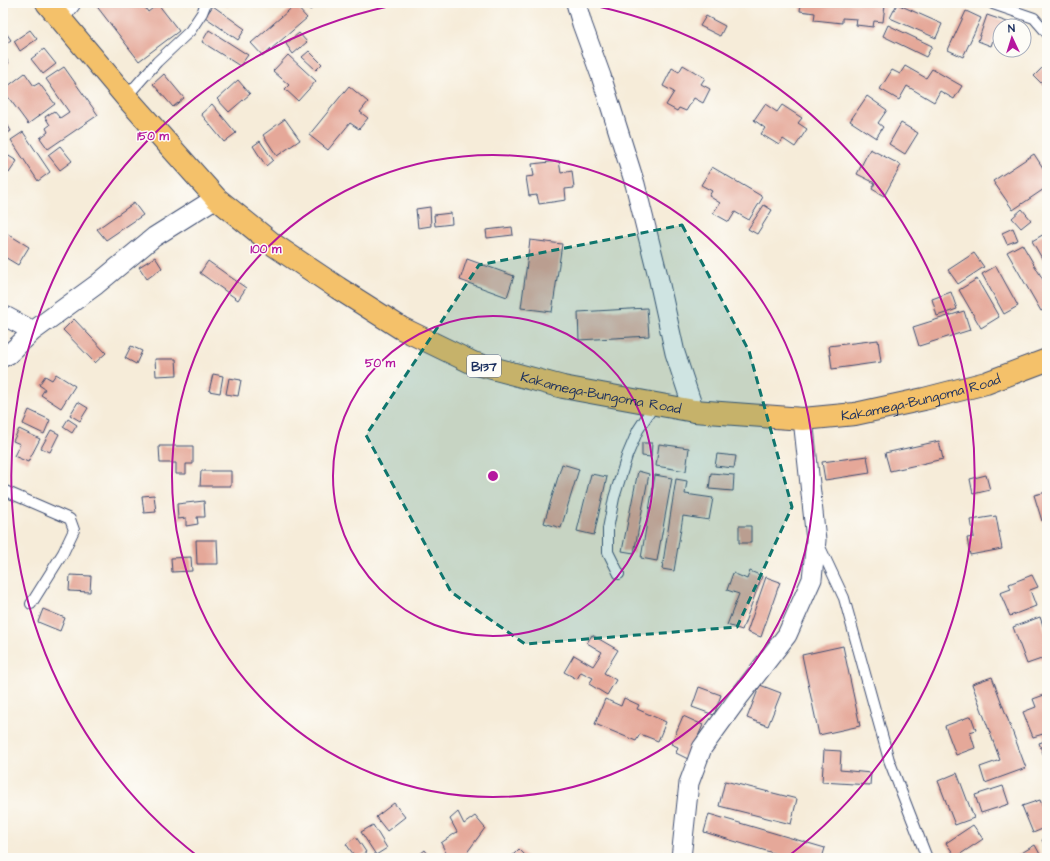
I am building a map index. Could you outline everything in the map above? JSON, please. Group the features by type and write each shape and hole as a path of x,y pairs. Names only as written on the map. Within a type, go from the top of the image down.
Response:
{"main road":[{"name":"Kakamega-Bungoma Road","path":"59,8 126,97 216,198 274,245 338,288 401,328 473,363 563,387 694,411 803,419 855,414 924,399 986,383 1047,360"}],"street":[{"path":"576,3 635,184 675,353 694,411"},
{"path":"3,357 9,354 32,331 96,285 154,237 216,198"},
{"path":"3,315 32,331"},
{"path":"681,858 689,783 702,748 787,635 812,579 816,540 803,419"}],"lane":[{"path":"126,97 157,62 190,31 202,13 206,3"},
{"path":"993,4 1034,18 1047,33"},
{"path":"619,574 608,552 608,529 627,456 638,430 655,404"},
{"path":"3,490 70,519 74,530 64,553 30,604"},
{"path":"816,540 844,598 889,760 927,858"}],"highlighted area":[{"path":"682,225 749,351 792,507 737,627 525,644 451,592 366,435 479,265"}],"building":[{"path":"142,3 148,12 158,4 179,31 139,61 95,4"},
{"path":"223,3 231,3 227,7"},
{"path":"305,3 317,3 318,4 310,10"},
{"path":"801,3 876,3 885,5 883,22 874,21 873,27 856,25 857,19 842,18 842,23 814,20 815,13 800,11"},
{"path":"897,4 942,24 936,38 890,18"},
{"path":"295,5 307,18 263,56 251,43"},
{"path":"213,6 245,29 238,40 205,17"},
{"path":"966,11 981,18 963,57 948,50"},
{"path":"987,15 996,18 992,18 991,46 978,41"},
{"path":"706,16 725,26 720,36 700,26"},
{"path":"888,25 932,46 926,57 883,36"},
{"path":"4,30 11,40 3,46 3,31"},
{"path":"30,30 37,39 20,51 14,41"},
{"path":"209,30 248,55 240,66 202,42"},
{"path":"299,33 307,42 293,54 286,44"},
{"path":"44,49 56,64 43,74 31,59"},
{"path":"309,51 322,64 316,70 302,57"},
{"path":"3,54 9,63 3,67"},
{"path":"288,55 316,81 298,101 285,89 289,85 273,71"},
{"path":"683,65 705,78 701,84 710,89 703,103 694,98 686,111 679,108 677,111 666,105 674,92 663,86 672,68 679,72"},
{"path":"905,66 926,78 932,69 962,86 954,99 940,91 934,102 907,86 899,100 880,89 892,70 900,74"},
{"path":"1044,66 1047,69 1047,89 1034,76"},
{"path":"64,67 98,115 48,149 40,138 48,132 46,128 50,125 45,117 54,111 60,118 69,112 46,79"},
{"path":"25,73 34,86 39,83 55,104 28,124 3,90"},
{"path":"164,74 184,98 173,107 153,84"},
{"path":"238,80 250,94 229,112 217,99"},
{"path":"349,86 368,102 360,112 368,118 359,129 350,123 328,150 309,135"},
{"path":"867,96 887,110 878,123 883,127 876,138 850,121"},
{"path":"212,104 236,133 224,142 201,114"},
{"path":"765,104 777,112 782,105 802,118 798,123 807,129 795,147 783,139 779,145 761,134 765,128 754,120"},
{"path":"3,117 11,131 3,136"},
{"path":"285,119 300,140 277,156 263,135"},
{"path":"901,123 918,133 905,154 889,144"},
{"path":"23,132 50,172 38,181 11,140"},
{"path":"260,141 273,160 266,166 253,146"},
{"path":"60,146 72,161 60,170 48,155"},
{"path":"870,149 901,165 884,196 872,189 875,183 857,174"},
{"path":"1034,154 1047,174 1047,187 1013,210 993,181"},
{"path":"7,155 17,161 9,173 3,169 3,161"},
{"path":"559,161 561,173 572,171 574,188 565,189 566,200 539,204 537,195 529,196 526,177 534,176 532,164"},
{"path":"712,167 763,197 749,220 735,212 729,222 713,213 720,203 709,196 712,191 701,185"},
{"path":"134,203 143,215 106,240 97,229"},
{"path":"764,205 772,210 757,234 748,229"},
{"path":"430,207 431,226 418,228 416,209"},
{"path":"1022,209 1031,220 1021,228 1012,218"},
{"path":"451,213 452,224 435,226 434,215"},
{"path":"512,227 513,235 487,238 486,230"},
{"path":"1013,228 1018,240 1007,244 1002,233"},
{"path":"3,231 29,247 18,265 3,256"},
{"path":"1046,233 1047,235 1047,267 1032,241"},
{"path":"530,240 562,244 552,312 521,308"},
{"path":"1022,244 1045,283 1047,282 1047,308 1041,311 1007,252"},
{"path":"974,253 984,267 958,284 948,270"},
{"path":"155,257 162,268 147,279 139,267"},
{"path":"467,259 514,276 507,297 460,280"},
{"path":"208,261 246,288 238,300 200,273"},
{"path":"996,266 1018,306 1004,314 982,274"},
{"path":"977,279 999,317 981,328 959,290"},
{"path":"951,292 957,309 937,316 932,299"},
{"path":"647,308 649,336 579,340 578,312"},
{"path":"964,311 970,330 919,346 913,327"},
{"path":"74,319 106,353 95,363 63,330"},
{"path":"878,340 881,362 832,369 829,346"},
{"path":"131,346 142,351 136,364 125,358"},
{"path":"155,359 176,359 177,375 156,376"},
{"path":"56,374 75,386 61,408 41,395 45,389 39,385 45,376 52,380"},
{"path":"213,374 223,376 220,393 209,391"},
{"path":"229,378 241,380 238,396 226,394"},
{"path":"78,402 88,408 80,421 70,415"},
{"path":"29,410 50,420 44,434 23,424"},
{"path":"68,419 77,425 72,433 63,427"},
{"path":"19,429 40,439 28,462 14,456 20,444 13,441"},
{"path":"51,430 59,434 50,452 41,448"},
{"path":"939,441 943,459 890,471 885,453"},
{"path":"642,443 652,443 651,457 642,456"},
{"path":"659,444 689,448 686,471 656,466"},
{"path":"159,446 193,446 193,464 186,464 186,474 176,474 176,463 160,463"},
{"path":"717,454 736,456 734,468 715,466"},
{"path":"867,456 870,473 825,480 822,462"},
{"path":"562,464 579,469 561,528 544,523"},
{"path":"201,471 231,471 231,486 200,486"},
{"path":"638,471 649,474 634,553 622,551"},
{"path":"711,473 734,475 733,491 709,489"},
{"path":"591,474 607,477 594,535 577,531"},
{"path":"655,475 672,478 657,561 641,558"},
{"path":"986,475 990,490 973,494 970,479"},
{"path":"676,479 687,481 685,494 713,498 709,520 683,516 674,571 662,569"},
{"path":"1047,492 1047,519 1042,521 1034,495"},
{"path":"154,495 156,512 144,513 142,496"},
{"path":"204,501 205,517 197,517 198,524 186,526 186,518 178,519 177,504"},
{"path":"996,516 1002,549 970,555 967,538 974,537 971,520"},
{"path":"739,526 751,526 751,543 739,543"},
{"path":"196,540 217,540 218,564 197,564"},
{"path":"191,557 192,571 172,572 171,558"},
{"path":"750,571 762,576 742,630 727,625 739,594 727,590 733,573 747,579"},
{"path":"70,575 91,576 90,592 69,591"},
{"path":"1032,575 1038,587 1030,590 1036,606 1010,616 1000,593 1011,589 1009,584"},
{"path":"766,577 780,582 761,637 747,632"},
{"path":"43,609 65,618 60,631 38,622"},
{"path":"1040,617 1047,637 1047,657 1027,664 1013,627"},
{"path":"592,635 618,650 604,673 616,680 607,695 589,684 593,678 581,672 577,679 564,672 574,655 593,666 602,652 587,643"},
{"path":"843,646 860,726 819,735 802,655"},
{"path":"992,677 1026,768 985,783 980,767 1000,760 972,684"},
{"path":"760,685 781,693 768,726 747,718"},
{"path":"699,687 721,695 714,715 692,707"},
{"path":"1047,694 1047,764 1039,743 1045,741 1043,734 1033,737 1023,712 1036,707 1033,699"},
{"path":"624,698 639,705 637,709 666,722 658,741 640,734 636,741 595,724 605,699 621,706"},
{"path":"683,716 703,725 688,759 676,753 678,747 671,744"},
{"path":"971,716 976,730 970,732 975,748 956,755 945,726"},
{"path":"824,750 841,751 840,770 871,773 870,785 822,782"},
{"path":"957,773 974,818 955,825 938,781"},
{"path":"725,781 797,799 791,824 719,806"},
{"path":"1003,786 1009,804 981,813 975,795"},
{"path":"1040,800 1047,818 1047,827 1033,833 1022,806"},
{"path":"394,803 405,817 387,831 376,817"},
{"path":"458,812 464,824 475,816 485,828 463,858 442,858 446,853 441,843 457,832 450,819"},
{"path":"709,814 825,848 822,858 782,858 783,856 704,832"},
{"path":"373,825 387,848 376,855 361,832"},
{"path":"973,825 983,839 956,857 946,843"},
{"path":"356,837 366,852 357,858 346,844"},
{"path":"1047,837 1047,849 1042,840"},
{"path":"1035,845 1042,858 1013,858"},
{"path":"519,849 528,858 510,858"},
{"path":"425,850 431,858 415,858"}]}
